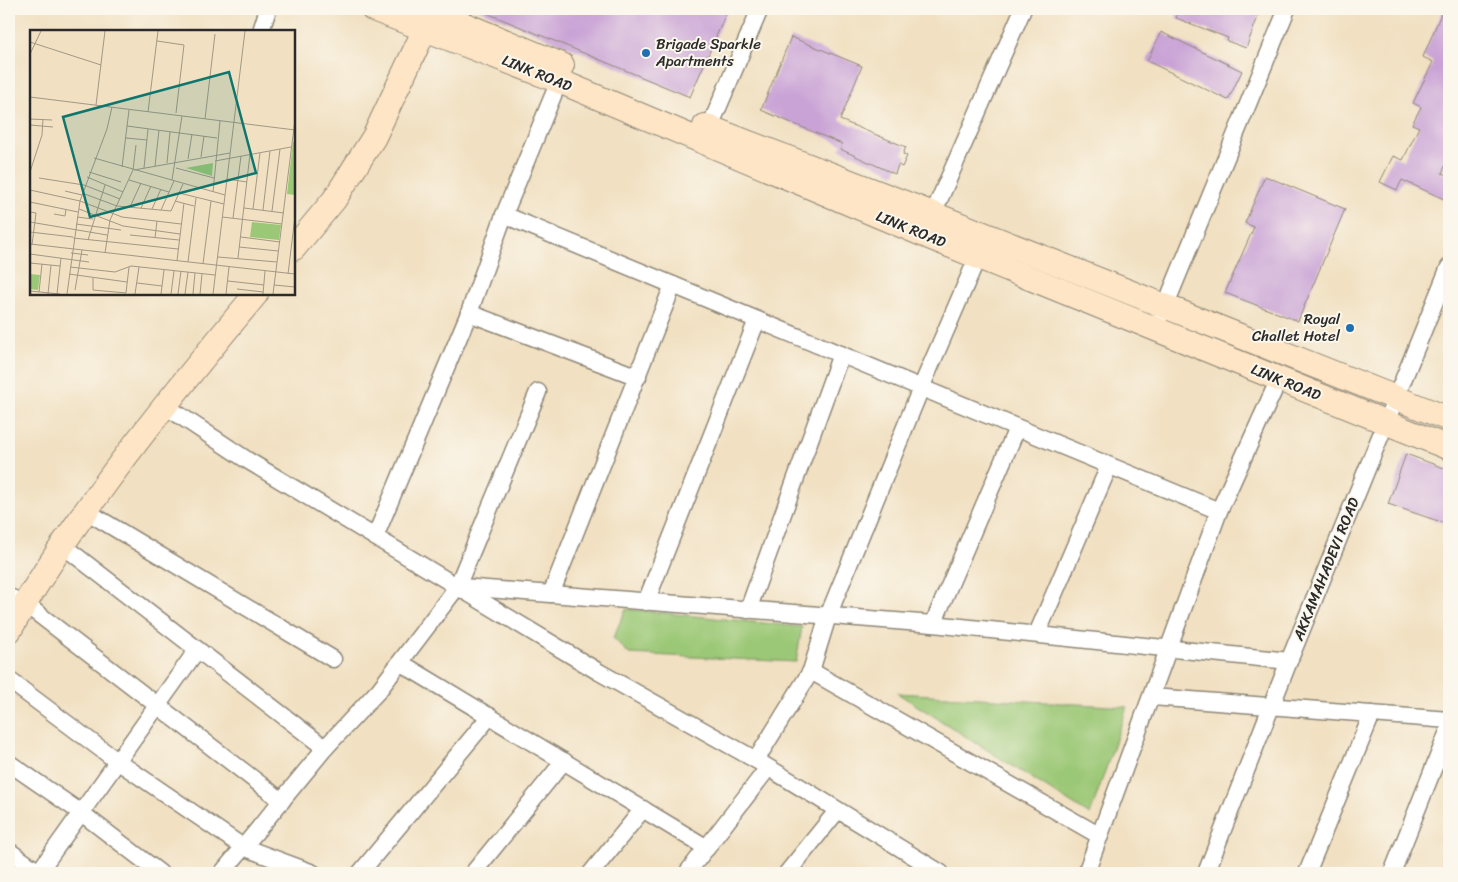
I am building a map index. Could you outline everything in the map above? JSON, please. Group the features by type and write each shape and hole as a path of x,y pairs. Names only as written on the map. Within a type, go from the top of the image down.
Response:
{"main road":[{"name":"LINK ROAD","path":"373,9 428,16 558,81 706,135 978,256 1449,448"},
{"path":"295,247 334,200 374,137 428,16 706,135 933,214 1449,419"},
{"path":"9,631 17,600 62,545 164,405 255,295"}],"street":[{"path":"261,30 268,9"},
{"path":"706,135 760,9"},
{"path":"933,214 1023,9"},
{"path":"1156,329 1287,9"},
{"path":"375,538 469,313 504,215 558,81"},
{"path":"504,215 1218,511"},
{"path":"686,873 707,848 762,764 811,671 828,616 921,388 978,256"},
{"name":"AKKAMAHADEVI ROAD","path":"1206,873 1288,661 1449,267"},
{"path":"551,594 673,285"},
{"path":"469,313 638,377"},
{"path":"646,602 756,320"},
{"path":"748,610 841,354"},
{"path":"1086,873 1152,697 1218,511 1279,379"},
{"path":"222,873 325,748 401,663 457,587 538,392"},
{"path":"164,405 247,460 375,538 599,672 762,764 941,873"},
{"path":"933,624 1018,428"},
{"path":"1038,634 1110,466"},
{"path":"86,511 333,659"},
{"path":"62,545 325,748"},
{"path":"457,587 933,624 1288,661"},
{"path":"17,600 282,801"},
{"path":"9,851 39,873 80,812 197,650"},
{"path":"401,663 707,848"},
{"path":"811,671 1100,836"},
{"path":"9,680 117,761 243,847 313,873"},
{"path":"1152,697 1449,720"},
{"path":"1307,873 1372,714"},
{"path":"360,873 490,716"},
{"path":"1392,873 1449,729"},
{"path":"473,873 564,761"},
{"path":"9,764 80,812 160,873"},
{"path":"591,873 643,810"},
{"path":"787,873 837,811"}],"green space":[{"path":"626,609 802,627 796,662 629,654 613,638"},
{"path":"897,693 1127,707 1090,815"}],"building":[{"name":"Brigade Sparkle Apartments","path":"477,9 728,9 690,97"},
{"path":"1179,9 1261,9 1246,48 1227,41 1228,38 1176,18"},
{"path":"1443,9 1449,9 1449,158 1442,173 1449,176 1449,187 1444,199 1402,180 1397,190 1380,182 1393,156 1403,160 1419,127 1412,124 1421,107 1413,103 1433,62 1423,57"},
{"path":"1161,32 1242,71 1228,100 1147,61"},
{"path":"791,37 862,66 840,120 906,147 903,154 907,156 902,167 898,165 895,174 840,149 842,144 761,110"},
{"path":"1265,176 1345,209 1298,321 1225,293 1254,227 1245,223"},
{"path":"1406,454 1449,470 1449,508 1444,523 1388,504"}],"place":[{"name":"Brigade Sparkle Apartments","path":"646,53"},
{"name":"Royal Challet Hotel","path":"1350,328"}]}
